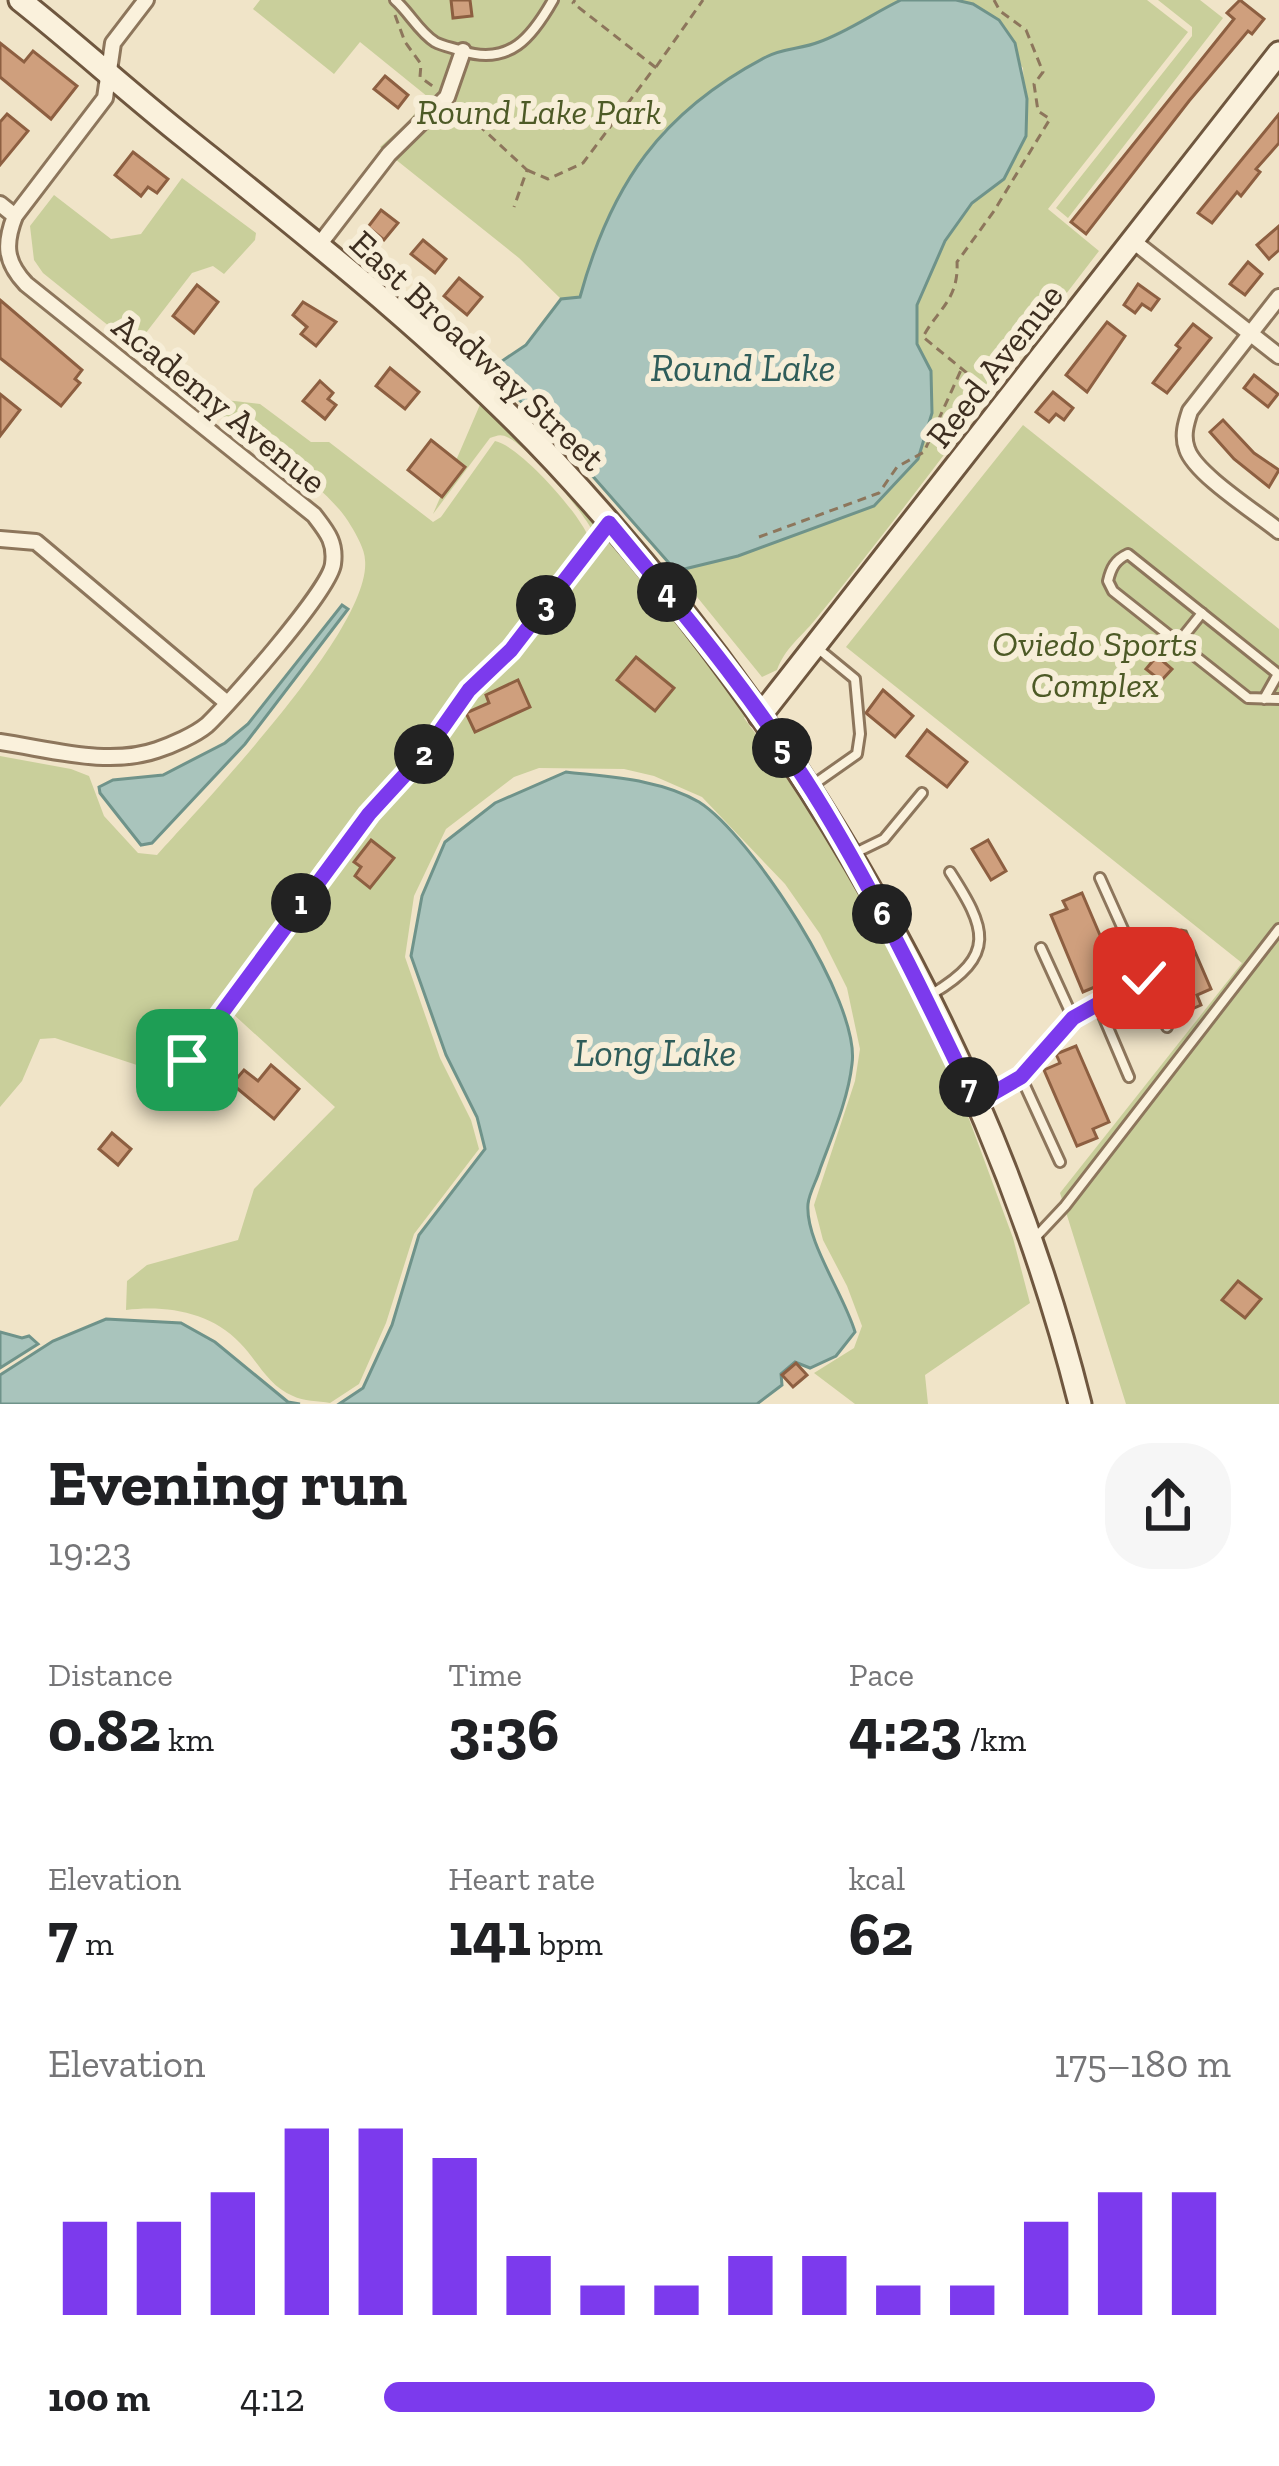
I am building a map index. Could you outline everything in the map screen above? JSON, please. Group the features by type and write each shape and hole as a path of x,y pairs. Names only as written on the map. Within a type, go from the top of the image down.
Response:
{"main road":[{"name":"East Broadway Street","path":"20,0 319,245 459,367 609,523 685,614 808,788 926,998 1034,1240 1080,1404"},
{"name":"Reed Avenue","path":"760,716 1279,53"}],"street":[{"path":"0,204 14,216 105,98 112,43 146,0"},
{"path":"319,245 389,154 447,97 463,51"},
{"name":"Academy Avenue","path":"0,742 129,756 158,750 204,728 317,597 333,570 334,540 314,515 14,272 7,255 7,236 14,216"},
{"path":"1133,241 1279,356"},
{"path":"1279,297 1190,411 1184,427 1187,451 1200,467 1279,531"},
{"path":"187,1060 354,832 424,754 469,690 511,650 609,523"},
{"path":"0,539 36,542 226,703"}],"lane":[{"path":"399,2 434,42 481,57 520,44 536,31 553,0"},
{"path":"1264,699 1278,674 1128,554 1111,567 1108,581 1113,591 1178,643 1248,698 1264,699 1279,699"},
{"path":"1178,643 1202,614"},
{"path":"808,788 857,754 860,734 855,679 815,646"},
{"path":"850,856 884,838 922,793"},
{"path":"926,998 960,977 976,955 980,933 976,914 950,872"},
{"path":"1100,878 1167,1027"},
{"path":"1034,1240 1279,929"},
{"path":"1041,948 1073,1018"},
{"path":"976,1103 1021,1077 1073,1018 1144,978"},
{"path":"1098,1004 1129,1077"},
{"path":"1021,1077 1060,1162"}],"path":[{"path":"527,170 548,179 583,163 703,0"},
{"path":"994,0 1000,11 1025,30 1043,73 1034,84 1038,111 1050,119 957,262 958,277 942,316 923,338 1006,404"},
{"path":"572,1 656,68"},
{"path":"759,537 879,493 897,466 924,452 961,368"}],"green space":[{"name":"Round Lake Park","path":"260,0 901,0 819,42 769,55 664,130 580,297 561,299 519,258 380,147 428,97 360,42 334,74 253,9"},
{"path":"956,0 1147,0 1188,32 1048,209 1099,251 777,670 762,677 676,571 738,556 874,506 918,458 932,413 931,371 917,344 917,305 945,241 972,203 1004,179 1026,135 1023,68 973,4"},
{"path":"1158,0 1200,0 1223,18 1068,218 1056,208 1192,36 1192,27"},
{"path":"182,178 256,233 255,240 224,274 213,266 192,273 135,347 43,273 34,260 30,226 54,195 111,239 141,234"},
{"path":"482,400 600,524 593,532 542,467 501,435 490,438 433,514"},
{"path":"205,402 260,404 311,442 329,442 433,522 495,441 547,481 588,536 516,632 449,701 409,759 317,864 189,1049 155,1071 55,1038 40,1039 22,1081 0,1107 0,756 89,776 104,816 138,853 157,855 282,713 342,627 360,590 364,552 339,509 304,476"},
{"name":"Oviedo Sports Complex","path":"1023,425 1279,629 1279,1404 1126,1404 1060,1193 1242,963 846,647"},
{"path":"609,534 748,712 744,718 828,831 897,956 948,1062 1013,1238 1030,1303 925,1375 928,1404 855,1404 814,1373 854,1348 862,1326 823,1240 814,1205 855,1081 860,1049 847,988 820,934 785,884 702,797 624,769 539,768 514,777 446,829 414,896 405,957 440,1058 471,1120 479,1149 414,1234 386,1323 359,1384 330,1403 297,1398 277,1386 240,1343 216,1324 172,1310 126,1310 127,1281 147,1265 238,1240 254,1189 335,1107 232,1013 374,818 429,758 473,695 516,654"}],"water":[{"name":"Round Lake","path":"901,0 956,0 999,20 1015,43 1027,99 1026,136 1004,179 972,203 945,241 917,305 917,344 931,371 932,413 918,459 874,506 738,556 676,571 568,448 508,389 502,361 526,345 561,299 580,297 607,220 645,155 669,127 729,78 766,57 829,38"},
{"path":"342,605 348,609 245,744 152,843 141,845 99,787 113,780 163,775 225,743 248,724"},
{"name":"Long Lake","path":"566,772 651,784 699,802 721,820 773,883 821,963 850,1036 852,1064 843,1104 810,1195 809,1219 855,1332 836,1356 810,1368 795,1362 781,1374 782,1385 757,1404 339,1404 363,1388 392,1325 419,1235 485,1149 477,1117 446,1055 411,956 422,896 445,842 495,803"},
{"path":"106,1319 181,1323 215,1342 288,1402 300,1404 0,1404 0,1375 53,1341"},
{"path":"0,1332 29,1336 38,1344 0,1368"}],"building":[{"path":"451,0 470,0 472,16 453,18"},
{"path":"1240,0 1264,19 1252,34 1248,31 1189,101 1086,234 1071,222 1234,19 1227,13"},
{"path":"0,43 24,62 33,51 77,86 51,119 0,77"},
{"path":"385,76 408,95 398,108 374,89"},
{"path":"7,114 28,131 0,165 0,122"},
{"path":"1279,114 1279,143 1241,196 1237,192 1212,223 1198,213"},
{"path":"133,152 168,179 157,193 148,187 141,196 115,175"},
{"path":"381,210 398,223 384,240 368,227"},
{"path":"1279,226 1279,250 1269,259 1257,245"},
{"path":"423,240 446,259 435,273 411,254"},
{"path":"1248,262 1262,274 1245,295 1230,284"},
{"path":"459,278 482,297 467,315 444,296"},
{"path":"1138,284 1159,299 1151,310 1142,304 1135,313 1124,305"},
{"path":"197,285 218,302 194,333 173,316"},
{"path":"0,300 82,370 75,379 80,383 61,406 0,358"},
{"path":"303,302 336,322 316,346 301,334 307,327 293,315"},
{"path":"1107,322 1125,336 1087,392 1066,375"},
{"path":"1193,324 1211,338 1167,393 1153,383"},
{"path":"390,368 419,392 405,409 376,386"},
{"path":"1254,375 1278,394 1268,407 1244,388"},
{"path":"320,381 333,393 328,399 336,405 325,419 303,401"},
{"path":"1053,392 1073,408 1064,420 1056,414 1049,422 1036,412"},
{"path":"0,394 20,410 0,436"},
{"path":"1223,420 1254,453 1279,470 1269,487 1210,432"},
{"path":"431,440 465,467 442,497 408,470"},
{"path":"1157,656 1172,669 1161,681 1146,669"},
{"path":"636,657 674,688 655,711 617,680"},
{"path":"518,680 530,707 475,732 466,713 489,703 486,695"},
{"path":"883,690 913,716 895,737 866,713"},
{"path":"927,730 967,762 947,787 907,756"},
{"path":"371,840 394,858 370,888 355,876 361,867 354,862"},
{"path":"988,840 1006,871 991,880 972,849"},
{"path":"1082,893 1114,968 1098,975 1102,984 1083,992 1051,915 1067,909 1063,901"},
{"path":"1186,931 1211,989 1197,995 1201,1005 1185,1012 1179,997 1175,998 1161,956 1174,950 1169,939"},
{"path":"1076,1046 1109,1122 1093,1129 1097,1138 1077,1146 1044,1070 1060,1063 1056,1054"},
{"path":"271,1065 299,1089 274,1119 232,1084 244,1070 258,1081"},
{"path":"112,1133 131,1149 118,1165 99,1149"},
{"path":"1238,1281 1261,1299 1245,1318 1222,1300"},
{"path":"796,1363 807,1375 793,1387 782,1375"}],"route":[{"path":"187,1060 369,814 424,754 469,690 511,650 609,523 685,614 831,822 904,952 976,1103 1021,1077 1073,1018 1144,978"}]}
